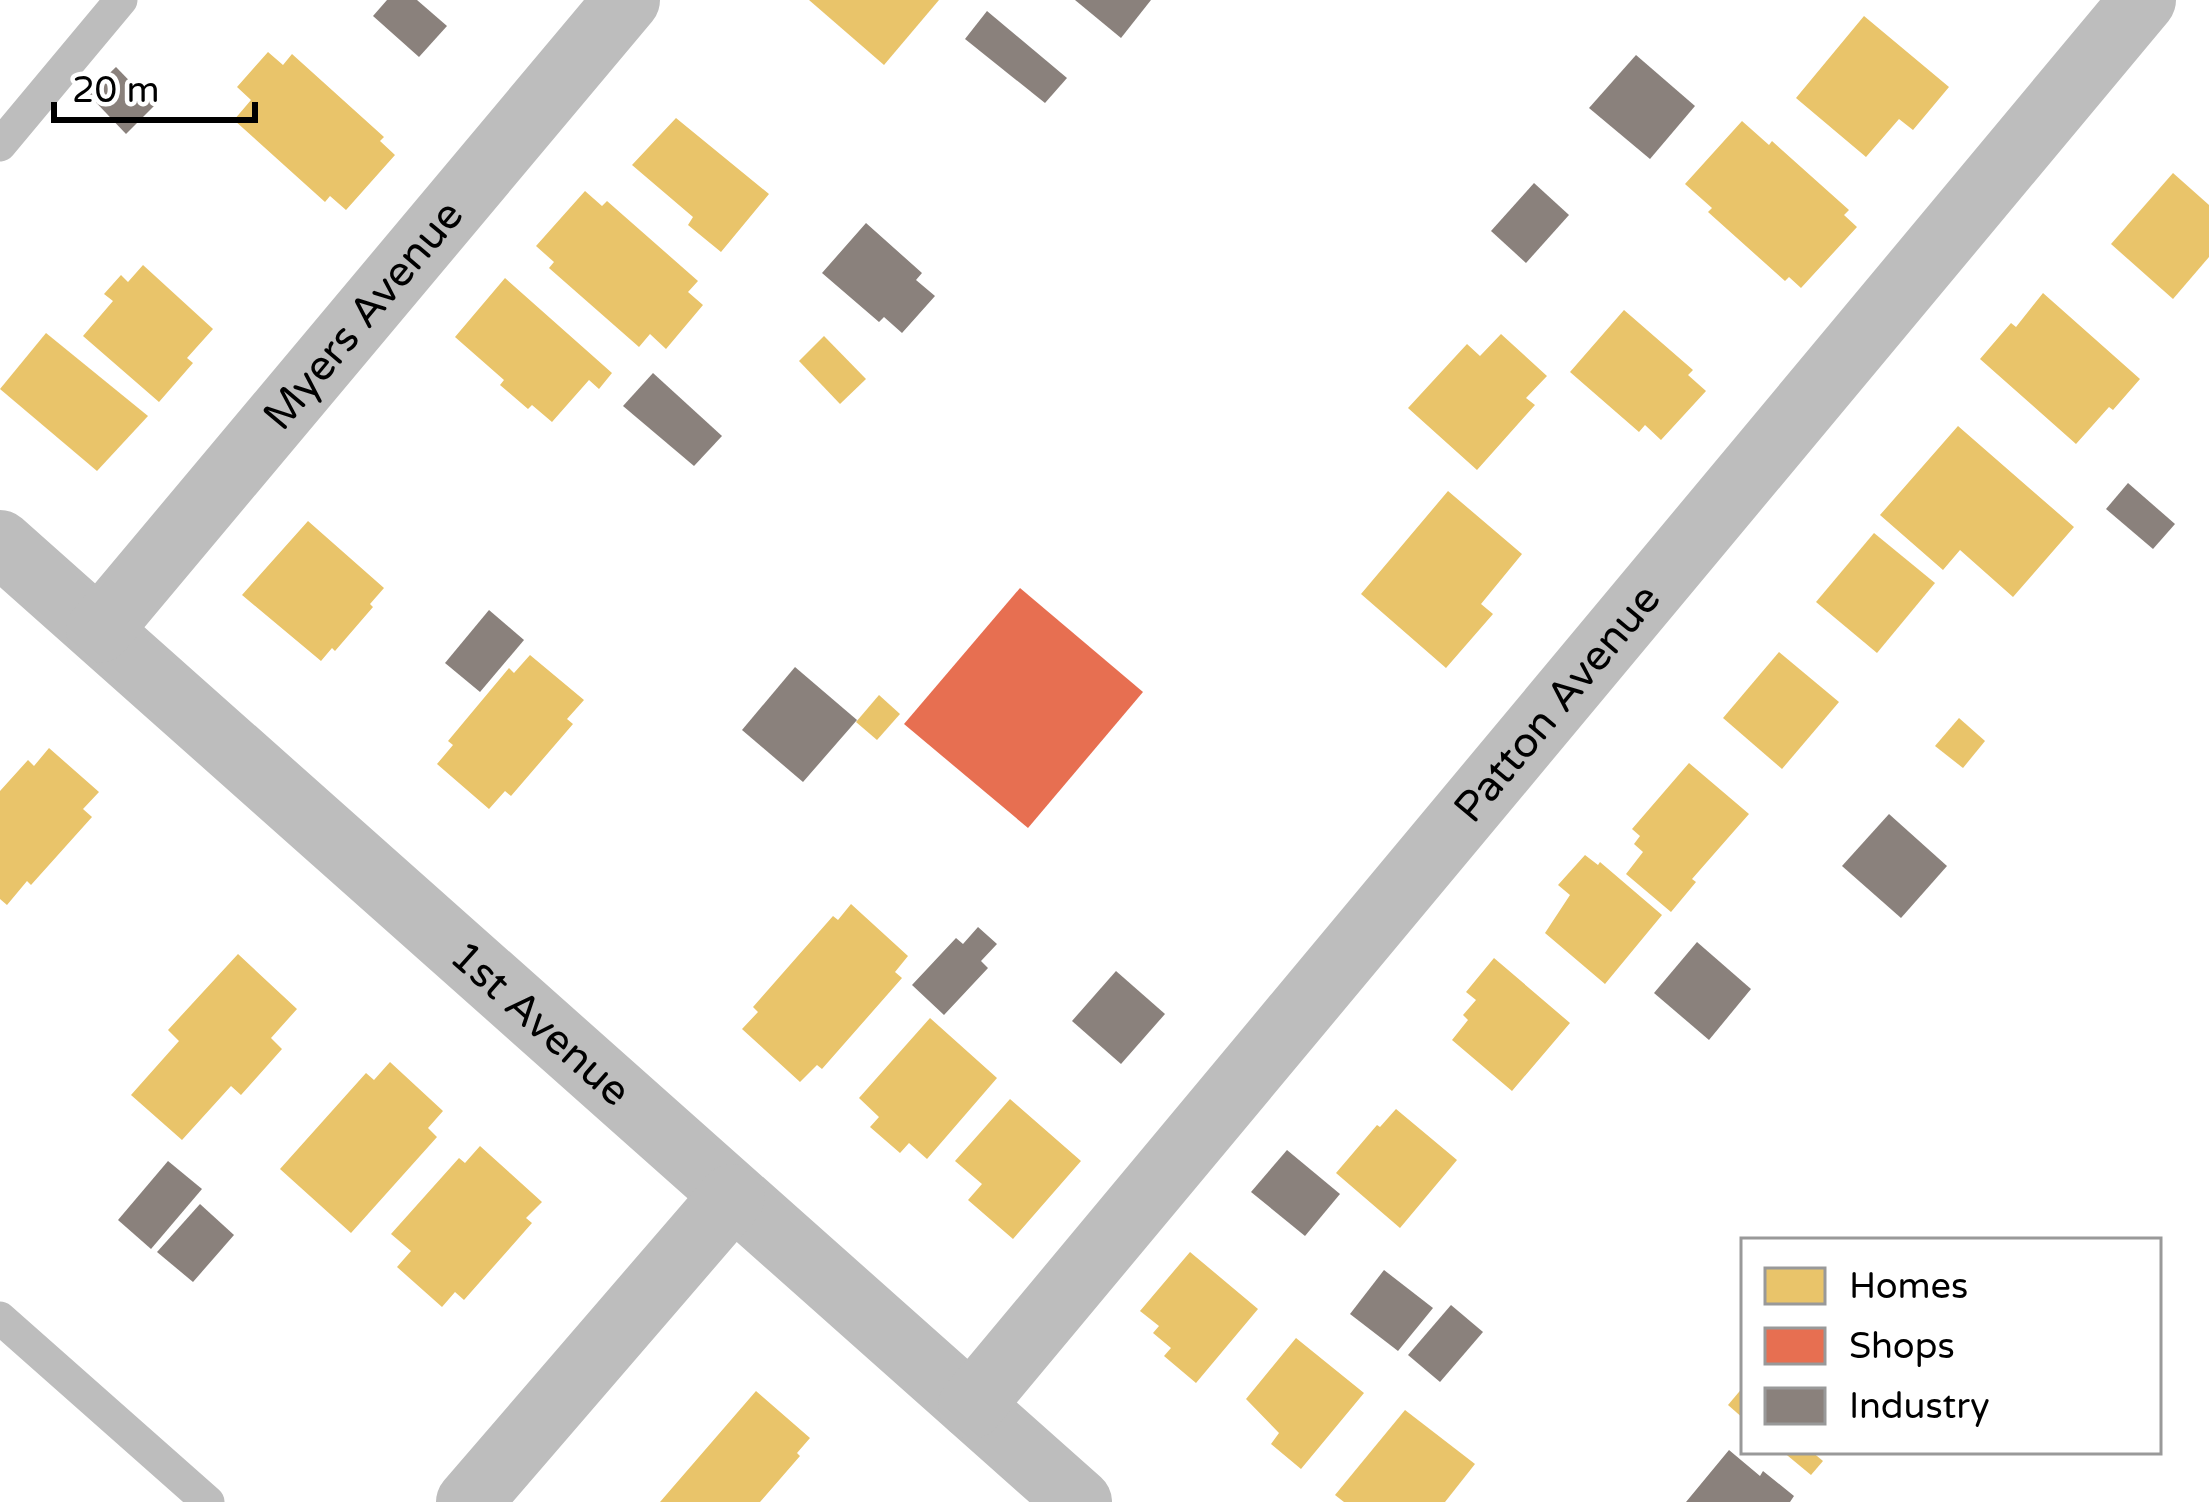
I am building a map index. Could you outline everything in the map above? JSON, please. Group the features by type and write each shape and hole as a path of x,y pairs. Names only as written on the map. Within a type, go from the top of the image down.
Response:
{"street":[{"name":"Myers Avenue","path":"99,630 626,0"},
{"name":"Patton Avenue","path":"971,1406 2143,0"},
{"name":"1st Avenue","path":"0,543 1079,1502"},
{"path":"469,1502 732,1197"}],"lane":[{"path":"0,145 121,0"},
{"path":"0,1318 208,1502"}],"building: Homes":[{"path":"809,0 939,0 884,65"},
{"path":"1864,16 1949,87 1913,130 1899,119 1866,157 1796,98"},
{"path":"268,52 283,65 292,54 384,137 380,141 395,155 346,210 330,196 325,202 234,120 251,100 237,87"},
{"path":"676,118 769,194 721,252 688,225 693,217 632,165"},
{"path":"1742,121 1769,145 1772,141 1849,210 1844,215 1857,227 1801,288 1789,277 1785,281 1708,212 1712,208 1685,184"},
{"path":"2173,173 2209,205 2209,257 2173,299 2111,244"},
{"path":"585,191 602,206 607,201 698,281 688,292 703,305 666,349 650,334 639,347 549,268 554,262 536,246"},
{"path":"143,265 213,329 187,358 193,363 159,402 83,336 113,301 104,294 121,275 128,282"},
{"path":"505,278 612,373 599,389 589,380 552,422 500,385 504,380 455,337"},
{"path":"2043,293 2140,379 2076,444 1980,359 2011,323 2016,327"},
{"path":"1624,310 1693,370 1688,375 1706,391 1661,440 1645,425 1639,432 1570,372"},
{"path":"46,333 148,416 97,471 0,389"},
{"path":"1501,334 1547,376 1526,398 1535,405 1477,470 1408,408 1467,344 1480,356"},
{"path":"824,336 866,379 840,404 799,361"},
{"path":"1958,426 2074,527 2013,597 1960,550 1943,570 1880,515"},
{"path":"1448,491 1522,554 1481,604 1493,614 1446,668 1361,594"},
{"path":"308,521 384,588 370,604 373,607 321,661 242,595"},
{"path":"1874,533 1935,583 1877,653 1816,602"},
{"path":"1779,652 1839,702 1782,769 1723,718"},
{"path":"530,655 584,700 567,719 573,724 511,796 505,791 489,809 437,764 453,745 448,741 509,668 514,673"},
{"path":"879,695 900,714 877,740 856,722"},
{"path":"1959,718 1985,741 1963,768 1935,746"},
{"path":"49,748 99,792 83,809 92,817 7,905 0,899 0,791 28,760 34,766"},
{"path":"1689,763 1749,814 1692,879 1696,882 1671,912 1626,874 1643,852 1634,844 1640,836 1632,829"},
{"path":"1585,855 1600,862 1662,915 1605,984 1545,933 1570,895 1558,885"},
{"path":"851,904 908,956 895,972 902,978 822,1069 817,1065 800,1082 742,1029 758,1012 753,1007 833,916 838,920"},
{"path":"238,954 297,1009 271,1038 282,1049 241,1095 231,1086 182,1140 131,1095 179,1041 168,1030"},
{"path":"1494,958 1570,1023 1512,1091 1452,1040 1476,1000 1466,992"},
{"path":"930,1018 997,1078 927,1159 909,1143 900,1153 870,1127 879,1117 859,1098"},
{"path":"390,1062 443,1111 428,1128 437,1137 351,1233 280,1169 366,1073 374,1080"},
{"path":"1010,1099 1081,1161 1013,1239 968,1200 982,1184 955,1161"},
{"path":"1396,1109 1457,1160 1400,1228 1336,1173"},
{"path":"480,1146 542,1202 526,1218 532,1223 464,1300 455,1292 442,1307 397,1267 411,1251 391,1234 459,1158 465,1163"},
{"path":"1190,1252 1258,1309 1196,1383 1164,1356 1171,1348 1153,1333 1159,1326 1140,1311"},
{"path":"1296,1338 1364,1393 1301,1469 1271,1444 1279,1433 1246,1399"},
{"path":"1741,1390 1741,1416 1728,1405"},
{"path":"756,1391 810,1438 797,1453 800,1456 760,1502 660,1502"},
{"path":"1405,1410 1475,1464 1445,1502 1344,1502 1335,1495"},
{"path":"1786,1454 1815,1454 1823,1461 1811,1475"}],"building: Shops":[{"path":"1020,588 1143,692 1028,828 904,724"}],"building: Industry":[{"path":"387,0 417,0 447,26 419,57 373,16"},
{"path":"1075,0 1151,0 1121,38"},
{"path":"987,11 1067,78 1045,103 965,39"},
{"path":"1636,55 1695,106 1650,159 1589,108"},
{"path":"116,67 154,106 126,134 88,94"},
{"path":"1534,183 1569,215 1526,263 1491,231"},
{"path":"866,223 922,273 916,280 935,296 902,333 884,317 879,322 822,273"},
{"path":"653,373 722,436 694,466 623,406"},
{"path":"2128,483 2175,524 2153,549 2106,509"},
{"path":"489,610 524,640 480,692 445,663"},
{"path":"795,667 857,720 803,782 742,730"},
{"path":"1889,814 1947,866 1901,918 1842,866"},
{"path":"978,927 997,944 981,961 988,968 944,1015 912,985 956,938 963,944"},
{"path":"1697,942 1751,989 1709,1040 1654,993"},
{"path":"1116,971 1165,1014 1121,1064 1072,1021"},
{"path":"1287,1150 1340,1194 1305,1236 1251,1192"},
{"path":"168,1161 202,1189 151,1249 118,1220"},
{"path":"200,1204 234,1235 193,1282 157,1252"},
{"path":"1384,1270 1433,1308 1398,1351 1350,1314"},
{"path":"1451,1305 1483,1332 1440,1382 1408,1355"},
{"path":"1729,1450 1794,1496 1790,1502 1686,1502"}]}
